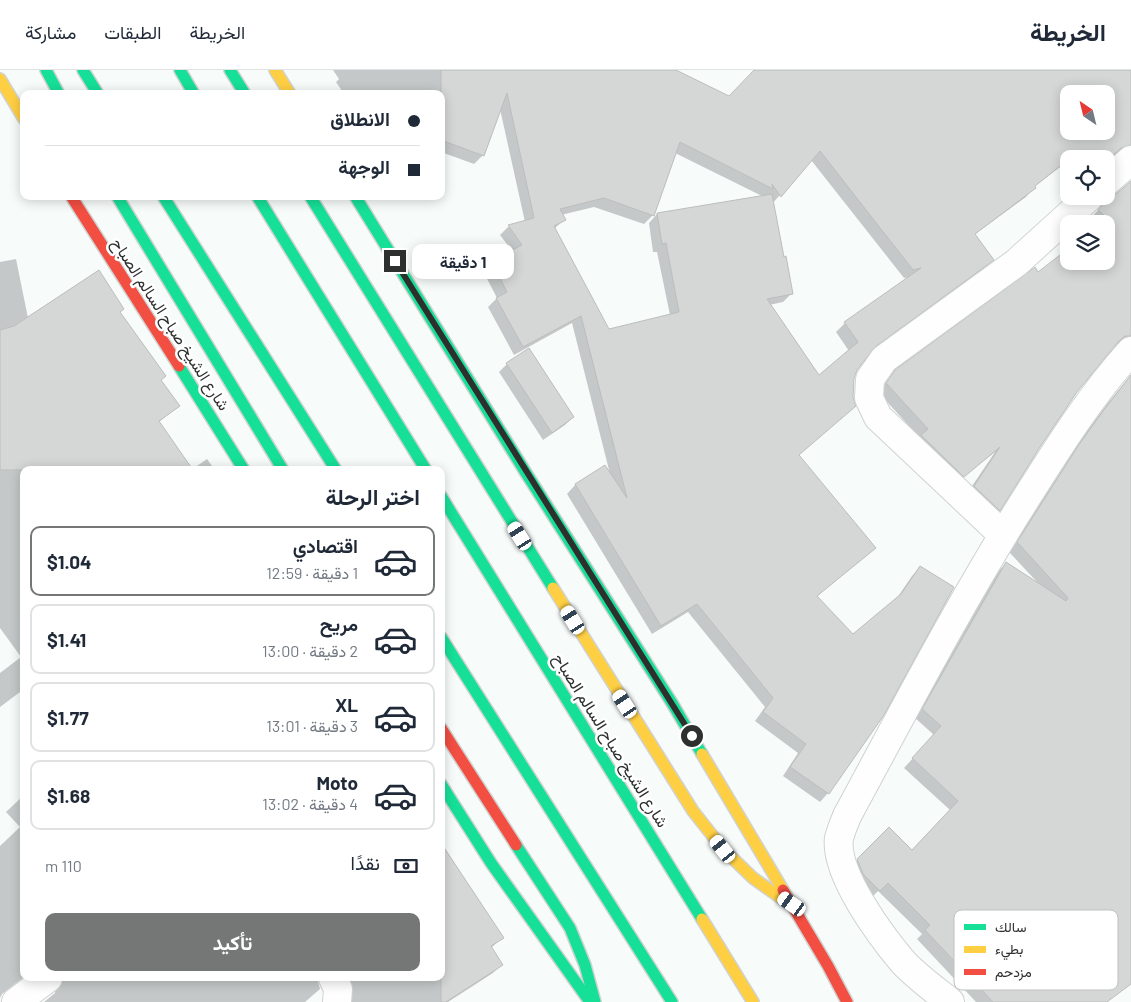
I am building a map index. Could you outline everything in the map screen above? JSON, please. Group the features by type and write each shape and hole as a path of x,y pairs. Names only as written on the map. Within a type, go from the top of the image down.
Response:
{"main road":[{"path":"46,70 57,90"},
{"path":"83,70 95,90"},
{"path":"180,70 192,90"},
{"path":"230,70 243,90"},
{"path":"275,70 288,90"},
{"path":"0,79 20,112"},
{"name":"شارع الشيخ صباح السالم الصباح","path":"74,200 241,466"},
{"path":"119,200 281,466"},
{"path":"166,200 333,466"},
{"path":"259,200 424,466"},
{"path":"312,200 693,811 723,849 753,878 792,904"},
{"path":"357,200 526,473 672,703 792,904 847,1002"},
{"name":"شارع الشيخ صباح السالم الصباح","path":"445,502 753,1002"},
{"path":"445,642 672,1002"},
{"path":"445,734 570,928 585,965 595,1002"},
{"path":"445,790 491,863 590,1002"}],"street":[{"path":"1115,174 1131,160"},
{"path":"1003,535 878,417 869,398 870,379 884,359 1016,264 1080,205"},
{"path":"950,1002 922,980 904,962 857,898 842,866 839,839 847,816 950,627 1003,535 1068,432 1107,378 1131,351"},
{"path":"16,1002 44,981"},
{"path":"334,981 338,988 337,1002"}],"building":[{"path":"441,70 676,70 729,96 754,70 1131,70 1131,145 1121,148 1115,154 1115,150 1060,150 1060,166 1035,186 1036,188 975,234 994,260 875,347 857,370 854,378 853,397 856,406 799,455 876,548 817,596 853,634 901,594 920,566 954,587 884,715 829,794 790,767 806,744 763,712 773,698 697,604 661,626 575,484 605,465 627,498 581,316 523,347 496,298 507,292 491,261 522,245 508,225 534,218 507,93 484,156 445,141 445,90 441,90","holes":["680,142 773,189 772,184 781,197 820,151 913,270 921,268 844,322 858,342 819,375 767,299 793,294 772,194 657,213 662,244 666,243 679,312 609,329 554,226 566,220 560,209 604,198 654,216"]},
{"path":"1131,181 1131,336 1125,336 1119,341 1077,392 1000,511 974,486 1000,447 964,477 921,435 928,429 886,383 895,370 1035,267 1038,272 1060,255 1060,270 1115,270 1115,215 1104,215 1098,210 1102,205 1115,205 1116,194"},
{"path":"99,270 124,309 120,312 166,376 161,380 180,406 159,421 190,466 20,466 20,470 0,470 0,330 14,326"},
{"path":"529,348 574,417 552,433 506,363"},
{"path":"1131,375 1131,984 1107,1002 993,1002 982,990 1118,990 1118,910 954,910 954,961 925,930 930,925 888,883 880,891 863,874 857,859 889,827 912,850 958,801 912,758 941,726 922,709 1006,562 1066,601 1068,598 1017,542 1078,446"},
{"path":"445,849 504,938 491,946 503,965 446,1002 441,1002 441,981 445,981"}],"traffic: fast":[{"path":"46,70 57,90"},
{"path":"83,70 96,90"},
{"path":"180,70 192,90"},
{"path":"230,70 242,90"},
{"path":"119,200 281,466"},
{"path":"166,200 333,466"},
{"path":"259,200 424,466"},
{"path":"312,200 553,588"},
{"path":"357,200 702,754"},
{"path":"179,366 242,466"},
{"path":"445,502 702,919"},
{"path":"445,643 672,1002"},
{"path":"445,790 491,863 590,1002"},
{"path":"516,845 570,928 585,965 595,1002"}],"traffic: slow":[{"path":"275,70 288,90"},
{"path":"0,79 20,112"},
{"path":"553,588 693,811 723,849 753,878 791,905"},
{"path":"702,754 783,890"},
{"path":"702,919 753,1002"}],"traffic: jam":[{"path":"74,200 179,366"},
{"path":"445,734 516,845"},
{"path":"783,890 847,1002"}],"route":[{"path":"395,261 692,736"}]}
